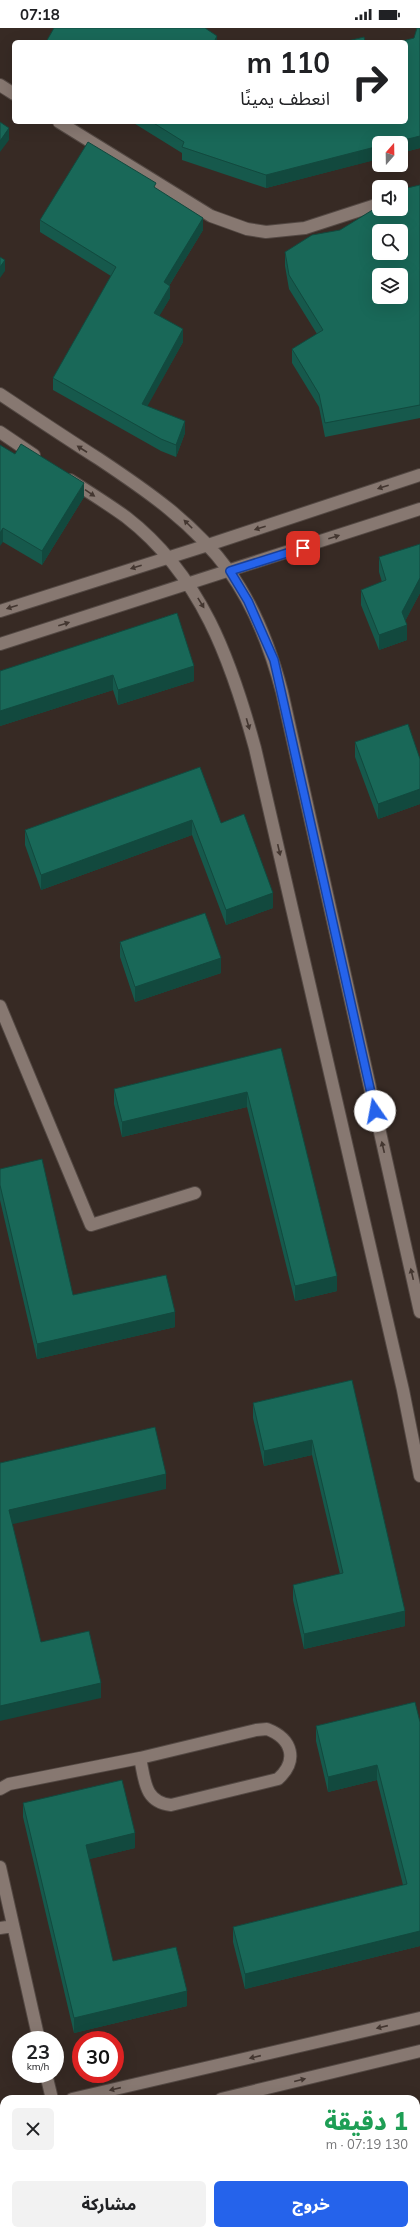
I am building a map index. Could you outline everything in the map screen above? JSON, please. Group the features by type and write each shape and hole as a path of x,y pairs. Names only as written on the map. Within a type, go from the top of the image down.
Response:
{"street":[{"path":"0,85 12,93"},
{"path":"62,124 210,216 247,229 266,232 305,228 372,206"},
{"path":"0,394 153,495 182,519 208,545 230,571 262,630 277,673 420,1312"},
{"path":"0,432 44,462"},
{"path":"63,474 126,517 167,557 189,585 207,612 233,672 255,748 400,1375 420,1476"},
{"path":"0,610 208,545 420,474"},
{"path":"0,644 189,585 420,509"},
{"path":"0,1006 91,1225 195,1193"},
{"path":"0,1789 9,1784 140,1758 256,1730 267,1729 278,1733 285,1741 290,1751 290,1762 286,1772 278,1779 171,1805 156,1801 150,1795 140,1758"},
{"path":"0,1867 37,2031"},
{"path":"0,1928 13,1926"},
{"path":"89,2095 420,2018"},
{"path":"238,2095 420,2051"},
{"path":"48,2083 51,2095"}],"building":[{"path":"54,28 205,28 217,36 215,40 47,40"},
{"path":"417,28 420,28 420,136 408,139 408,136 372,136 372,148 266,175 182,147 184,142 155,124 408,124 408,40 406,40 414,38"},
{"path":"364,37 365,40 352,40"},
{"path":"0,122 9,128 0,141"},
{"path":"88,142 156,183 154,187 203,218 164,282 170,286 154,313 183,329 142,404 185,421 176,445 161,439 53,378 116,267 40,220"},
{"path":"420,185 420,405 325,423 319,394 292,349 323,330 289,275 285,252 312,235 340,230 372,210 372,216 408,216 408,188"},
{"path":"0,257 5,260 0,267"},
{"path":"21,444 84,483 42,551 3,528 0,533 0,445 15,454"},
{"path":"420,544 420,578 402,612 407,625 379,635 361,590 386,580 379,557"},
{"path":"177,613 194,666 118,690 113,675 0,711 0,671"},
{"path":"408,724 420,759 420,789 378,804 355,742"},
{"path":"200,767 221,823 244,814 273,893 226,910 192,820 41,875 25,830"},
{"path":"205,913 221,958 135,987 120,942"},
{"path":"281,1048 337,1276 295,1286 247,1092 122,1122 114,1089"},
{"path":"42,1159 73,1295 166,1275 175,1312 37,1344 0,1185 0,1169"},
{"path":"352,1380 405,1611 304,1634 293,1585 343,1573 312,1440 264,1451 253,1403"},
{"path":"155,1427 166,1474 9,1510 41,1642 89,1631 101,1683 0,1706 0,1463"},
{"path":"415,1702 420,1722 420,1931 245,1974 233,1927 407,1884 377,1765 328,1777 316,1726"},
{"path":"122,1780 135,1833 86,1845 113,1961 176,1947 187,1991 74,2018 23,1803"}],"route":[{"path":"303,548 230,571 248,601 274,660 375,1111"}]}
